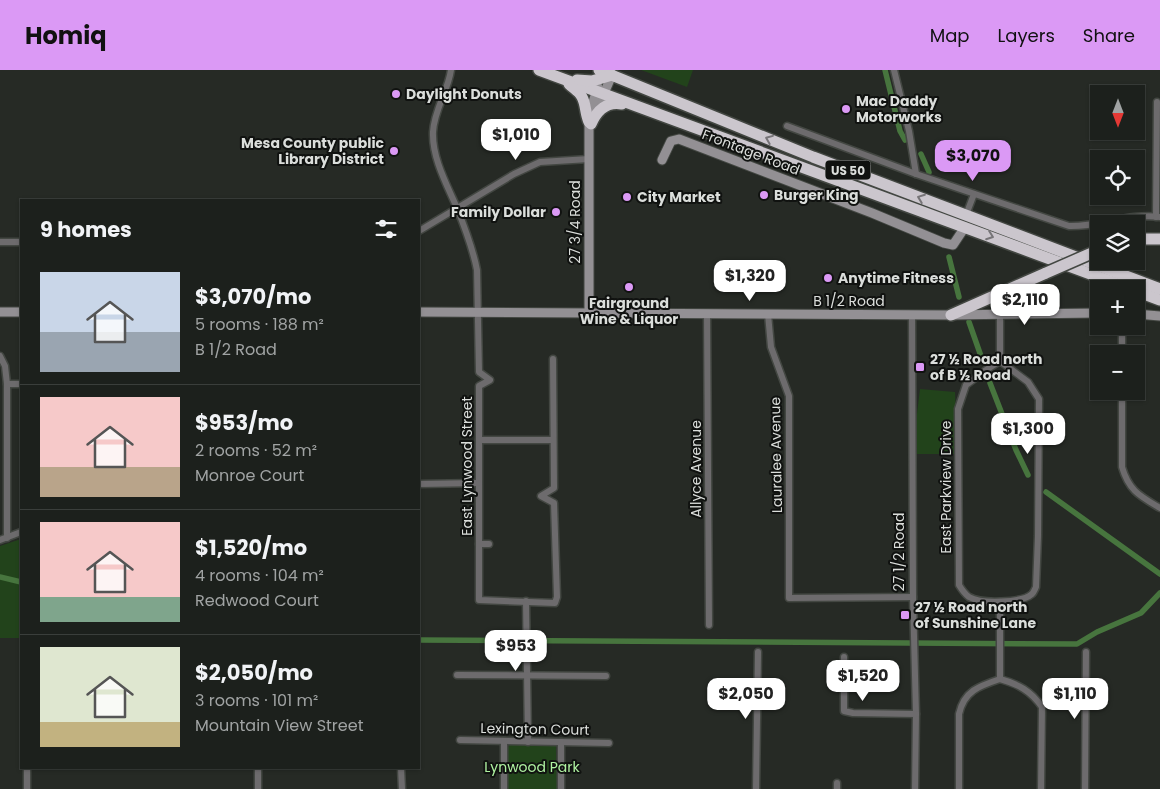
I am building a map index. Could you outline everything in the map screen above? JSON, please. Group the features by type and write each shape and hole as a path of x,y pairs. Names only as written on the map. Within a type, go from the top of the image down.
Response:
{"highway":[{"name":"US 50","path":"539,70 934,215 966,221"},
{"path":"625,70 632,80 730,124"},
{"name":"US 50","path":"606,73 1109,280"},
{"path":"565,80 587,82 606,73"},
{"path":"565,80 581,95 590,126"},
{"path":"590,126 600,109 609,104 616,103 684,128 710,133"},
{"path":"966,221 968,223 987,223 1160,289"},
{"path":"1145,239 1160,238"},
{"path":"951,315 1090,254"},
{"path":"1145,294 1160,300"}],"main road":[{"name":"27 3/4 Road","path":"589,313 590,111 600,93 606,73"},
{"name":"Frontage Road","path":"662,160 671,141 679,139 872,213 944,244 954,245 966,221"},
{"path":"0,312 20,312"},
{"name":"B 1/2 Road","path":"420,312 1090,314"},
{"path":"1145,315 1160,316"}],"street":[{"path":"451,70 435,118 433,144 450,194 475,256 478,312"},
{"path":"894,70 909,131 916,174"},
{"path":"787,126 916,174 1069,226 1084,226 1123,219 1158,217 1157,102"},
{"path":"420,230 514,174 540,162 589,159"},
{"path":"966,221 974,194"},
{"path":"0,242 20,242"},
{"name":"East Lynwood Street","path":"478,312 479,372 490,380 479,386 479,600 526,601"},
{"name":"Allyce Avenue","path":"707,314 708,625"},
{"name":"Lauralee Avenue","path":"768,314 771,347 789,396 789,598 913,596"},
{"name":"27 1/2 Road","path":"912,315 915,789"},
{"path":"1000,315 1000,361"},
{"path":"0,356 5,366 7,384 3,418 3,539 20,532"},
{"path":"528,742 526,601 555,603 557,597 554,503 541,496 554,488 553,359"},
{"name":"East Parkview Drive","path":"1000,361 1028,382 1039,399 1036,587 1032,594 1024,598 1000,602 976,600 963,591 959,585 958,409 966,385 1000,361"},
{"path":"7,384 20,384"},
{"path":"1122,400 1122,467 1124,476 1132,489 1160,508"},
{"path":"479,440 554,440"},
{"path":"420,484 478,483"},
{"name":"East Lynwood Street","path":"479,544 489,544"},
{"path":"1000,602 1000,679"},
{"path":"756,789 758,652"},
{"path":"1086,652 1086,789"},
{"path":"844,657 844,711 852,713 916,714"},
{"path":"457,675 606,676"},
{"path":"959,789 959,714 961,703 972,691 1000,679 1028,690 1042,707 1041,789"},
{"name":"Lexington Court","path":"460,740 609,743"},
{"path":"504,741 504,789"},
{"path":"561,742 561,789"},
{"path":"27,769 27,789"},
{"path":"258,769 258,789"},
{"path":"402,769 402,789"}],"green space":[{"path":"641,70 693,70 687,87"},
{"path":"920,389 955,392 958,454 912,454"},
{"path":"20,539 20,638 0,638 0,546"},
{"name":"Lynwood Park","path":"510,744 556,745 557,789 507,789 507,749"}],"waterway":[{"path":"885,70 900,131 905,140"},
{"path":"921,154 929,172"},
{"path":"949,257 959,297"},
{"path":"969,322 982,359"},
{"path":"990,383 1016,450 1028,475"},
{"path":"1046,492 1160,574"},
{"path":"0,577 20,582"},
{"path":"420,640 1077,644 1097,632 1141,613 1160,593"}],"place":[{"name":"Daylight Donuts","path":"396,94"},
{"name":"Mac Daddy Motorworks","path":"846,109"},
{"name":"Mesa County public Library District","path":"394,151"},
{"name":"Burger King","path":"764,195"},
{"name":"City Market","path":"627,197"},
{"name":"Family Dollar","path":"556,212"},
{"name":"Anytime Fitness","path":"828,278"},
{"name":"Fairground Wine & Liquor","path":"629,287"},
{"name":"27 ½ Road north of B ½ Road","path":"920,367"},
{"name":"27 ½ Road north of Sunshine Lane","path":"905,615"}]}
